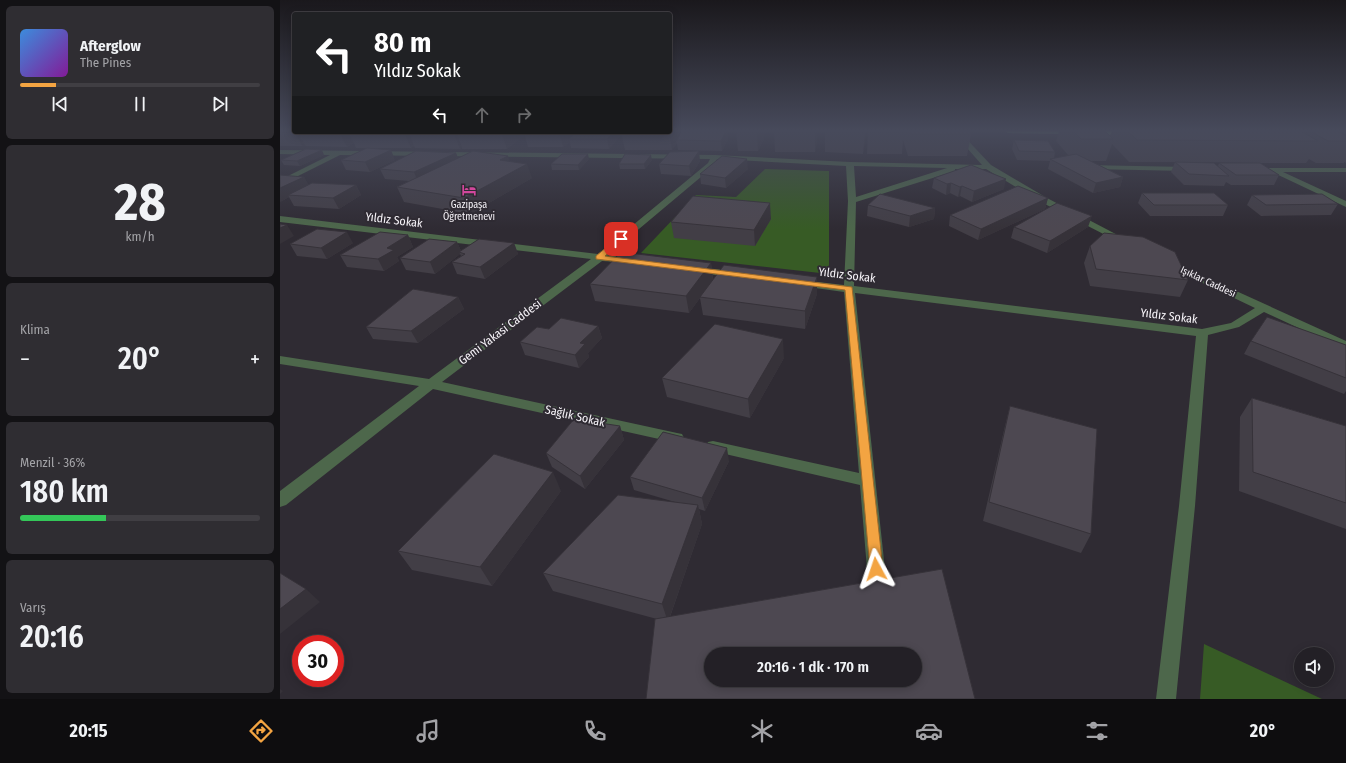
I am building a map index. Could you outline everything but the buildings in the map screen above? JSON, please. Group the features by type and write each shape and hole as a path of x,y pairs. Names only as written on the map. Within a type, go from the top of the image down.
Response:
{"street":[{"path":"280,183 319,164"},
{"name":"Gemi Yakasi Caddesi","path":"280,500 599,258 711,164"},
{"path":"843,164 988,166"},
{"path":"850,164 852,201 849,288 876,569"},
{"path":"986,164 1044,200 1133,245"},
{"path":"852,201 961,166"},
{"path":"1086,167 1195,169"},
{"path":"1250,170 1346,170"},
{"path":"1273,170 1346,204"},
{"name":"Yıldız Sokak","path":"280,219 638,262"},
{"name":"Işıklar Caddesi","path":"1160,259 1346,346"},
{"path":"685,268 740,275"},
{"name":"Yıldız Sokak","path":"794,282 1202,333 1235,325 1263,308"},
{"path":"1166,699 1187,506 1202,333"},
{"name":"Sağlık Sokak","path":"280,360 431,384 868,481"}],"green space":[{"path":"765,169 829,171 829,274 641,253 696,195 736,197"},
{"path":"1204,644 1322,699 1200,699"}],"place":[{"name":"Gazipaşa Öğretmenevi","path":"469,190"}],"route":[{"path":"621,239 599,258 849,288 876,569"}]}
